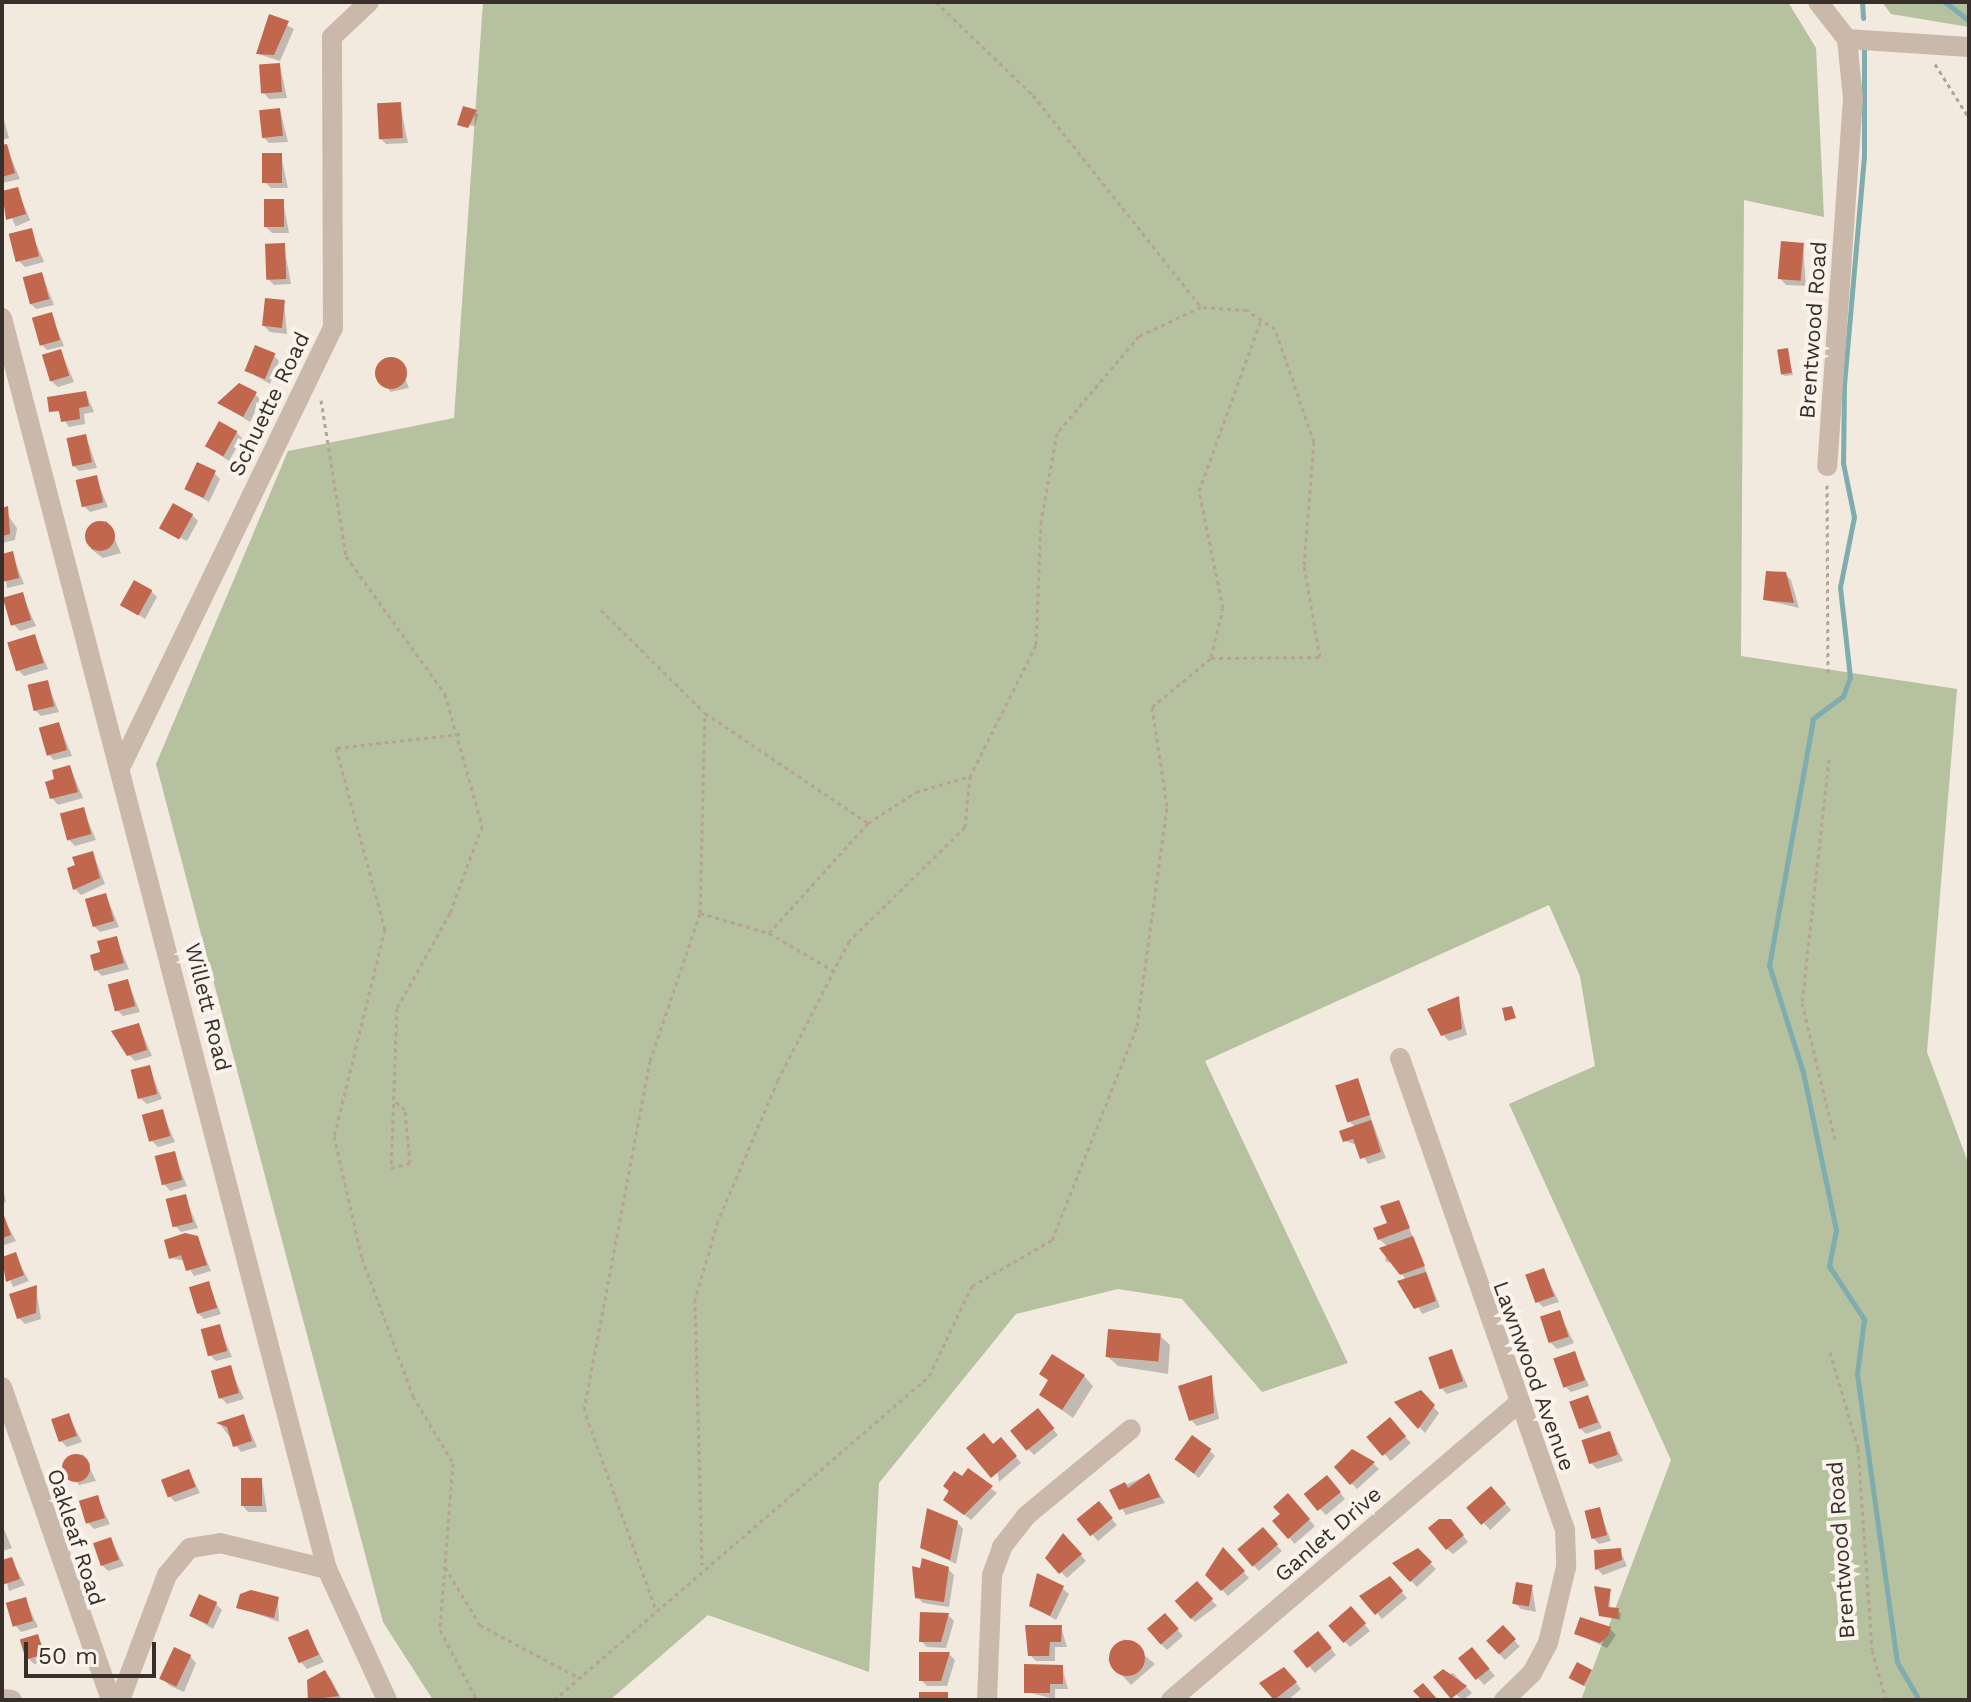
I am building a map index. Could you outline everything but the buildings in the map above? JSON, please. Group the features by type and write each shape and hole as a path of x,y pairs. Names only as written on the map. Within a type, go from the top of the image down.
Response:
{"street":[{"name":"Schuette Road","path":"121,766 333,328 332,37 369,2"},
{"path":"1818,2 1847,39 1915,41 1969,47"},
{"name":"Brentwood Road","path":"1827,466 1853,98 1847,39"},
{"name":"Willett Road","path":"2,318 121,766 327,1569 387,1700"},
{"name":"Lawnwood Avenue","path":"1400,1058 1516,1405 1565,1530 1566,1567 1548,1643 1532,1673 1504,1700"},
{"name":"Oakleaf Road","path":"2,1387 111,1700"},
{"name":"Ganlet Drive","path":"1171,1700 1516,1405"},
{"path":"987,1700 992,1575 1002,1547 1026,1516 1131,1429"},
{"path":"120,1700 167,1575 190,1548 220,1543 327,1569"},
{"path":"2,1699 12,1700"}],"path":[{"path":"936,2 1033,95 1201,307"},
{"path":"1915,41 1969,118"},
{"path":"702,1565 695,1299 730,1193 849,941 965,827 970,776 1036,645 1041,521 1057,433 1139,336 1201,307 1247,310 1275,329 1314,442 1304,565 1320,657 1211,658"},
{"path":"554,1700 702,1565 929,1376 972,1286 1052,1240 1137,1026 1167,806 1152,707 1211,658 1223,608 1199,491 1261,320"},
{"path":"315,365 346,556 445,694 460,734 482,826 450,913 397,1008 391,1168 410,1163 405,1110 395,1101"},
{"path":"1827,466 1828,673"},
{"path":"601,610 705,713 868,823"},
{"path":"655,1607 584,1410 650,1061 700,913 705,713"},
{"path":"460,734 336,748 336,764 385,929 334,1136 367,1272 413,1396 453,1463 440,1630 477,1700"},
{"path":"1829,759 1802,1003 1835,1139"},
{"path":"769,933 868,823 916,792 970,776"},
{"path":"700,913 769,933 834,971"},
{"name":"Brentwood Road","path":"1830,1352 1858,1448 1872,1650 1886,1700"},
{"path":"445,1567 480,1625 578,1677"}],"green space":[{"path":"483,2 1788,2 1816,48 1824,217 1744,200 1741,656 1957,689 1927,1052 1969,1165 1969,1700 1581,1700 1671,1460 1509,1104 1595,1066 1580,976 1549,905 1205,1061 1348,1363 1262,1392 1182,1299 1118,1289 1016,1314 879,1483 869,1672 708,1615 610,1700 433,1700 383,1622 156,764 288,451 454,418"},
{"path":"1882,2 1969,2 1969,27 1891,14"}],"waterway":[{"path":"1862,2 1863,18"},
{"path":"1945,2 1969,21"},
{"path":"1864,46 1864,156 1844,386 1843,463 1854,517 1840,587 1850,677 1843,696 1813,719 1769,965 1803,1072 1836,1230 1829,1266 1864,1319 1857,1374 1897,1662 1919,1700"}]}
